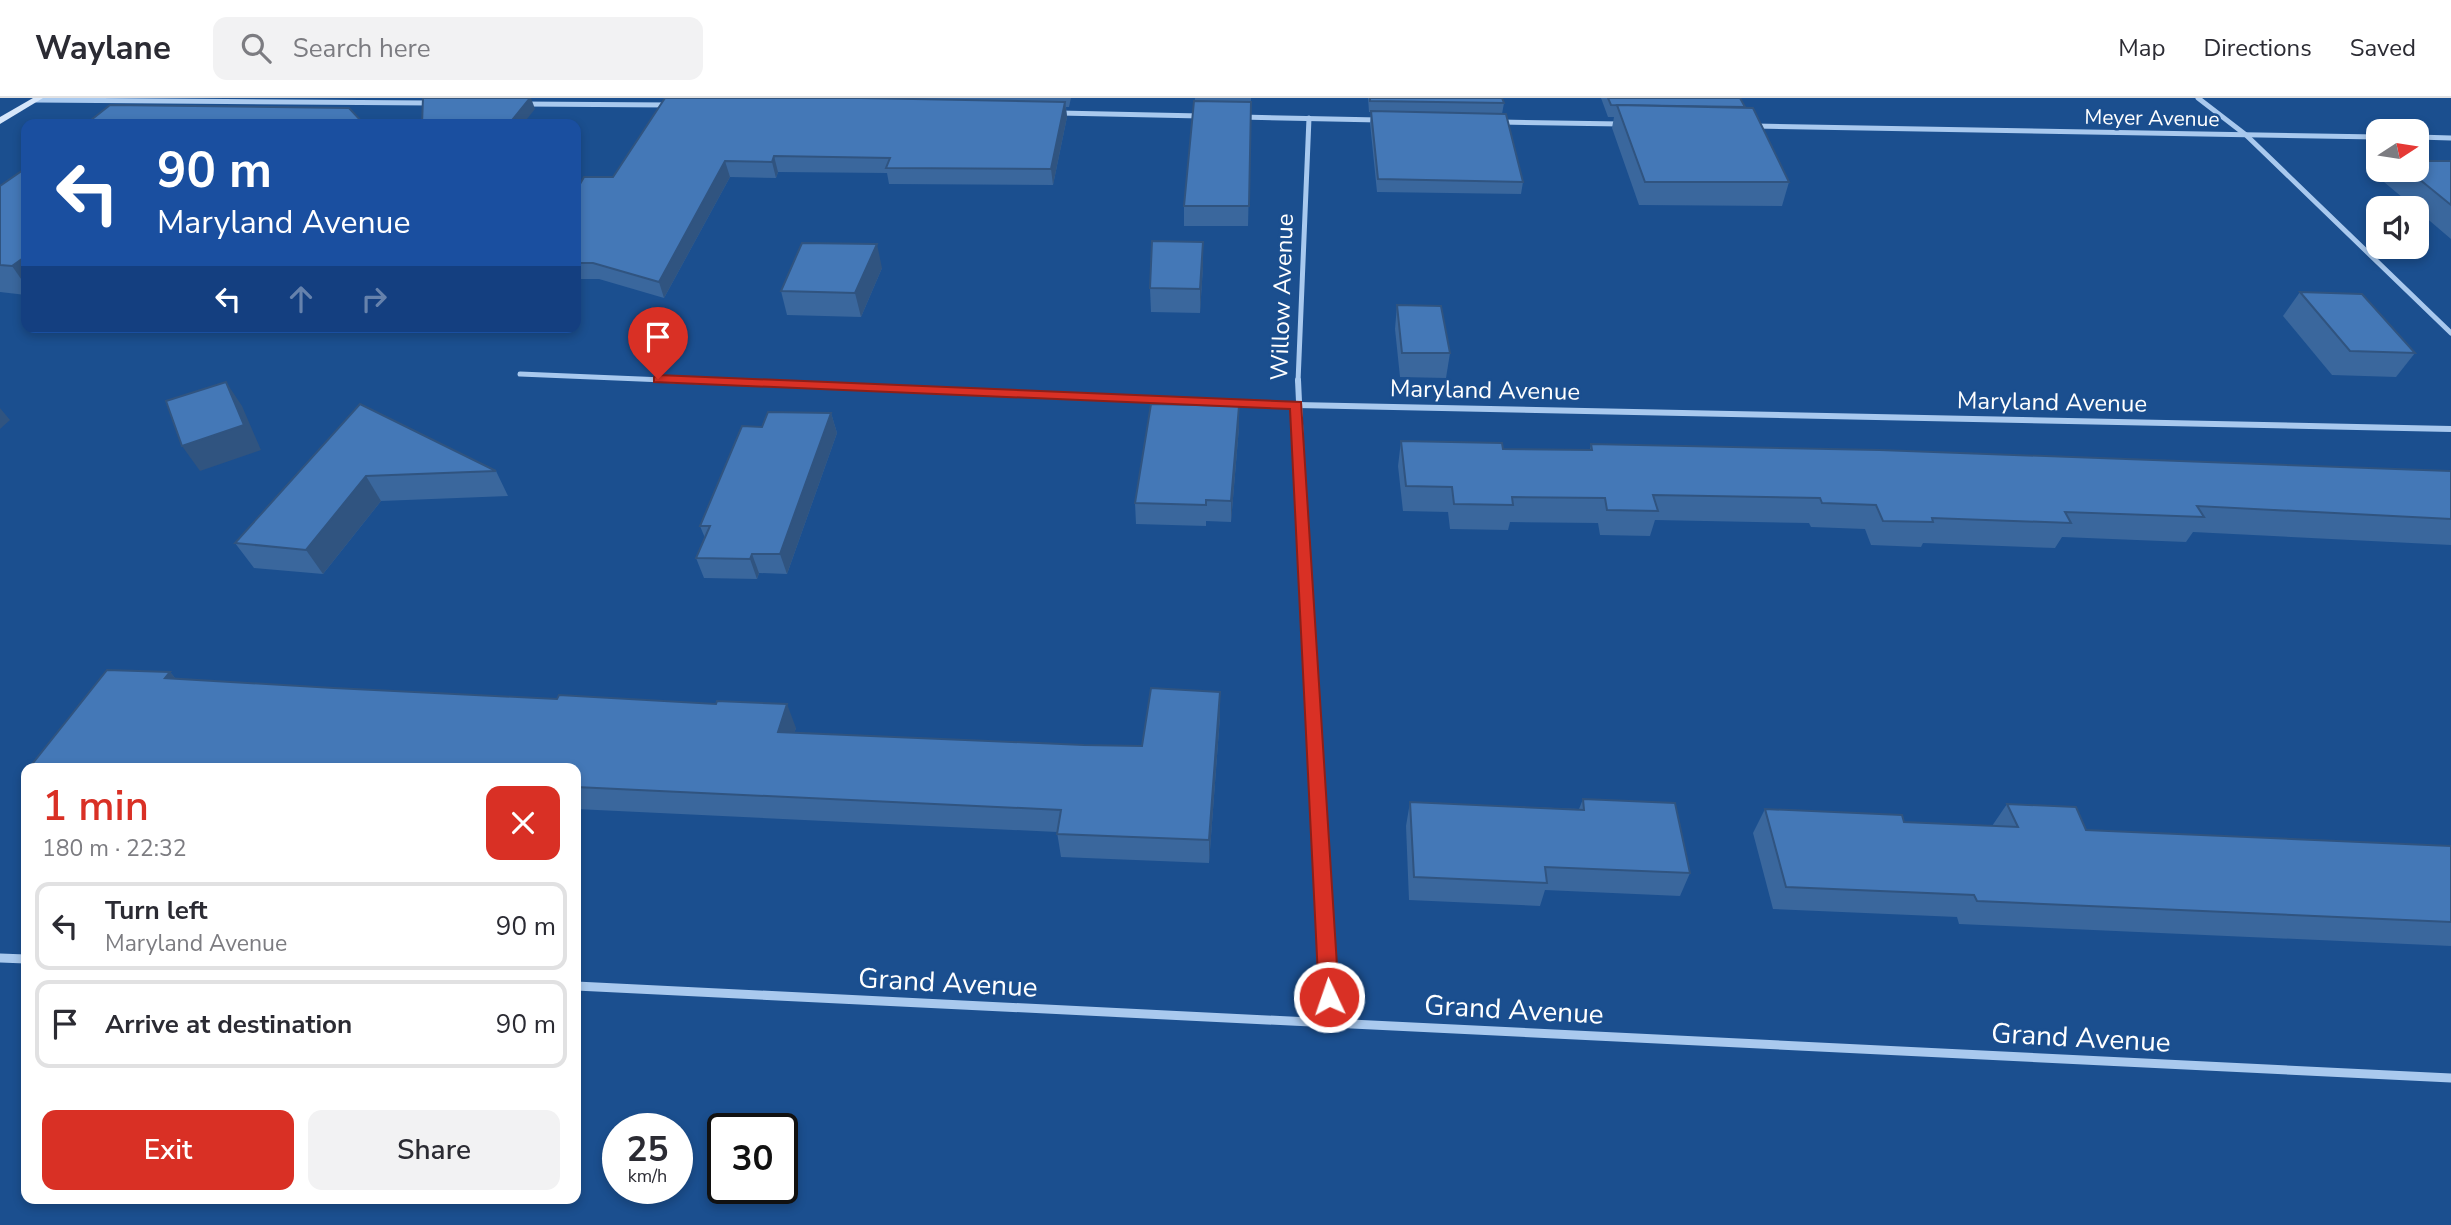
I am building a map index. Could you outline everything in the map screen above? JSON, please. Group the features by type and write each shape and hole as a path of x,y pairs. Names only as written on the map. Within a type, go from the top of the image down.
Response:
{"street":[{"path":"2198,98 2246,135 2451,334"},
{"path":"0,121 38,99 444,103"},
{"path":"511,104 673,105"},
{"path":"1046,113 1212,116"},
{"path":"1240,117 1393,120"},
{"name":"Willow Avenue","path":"1309,118 1297,405 1330,1023"},
{"path":"1491,122 1630,124"},
{"name":"Meyer Avenue","path":"1742,126 2366,137"},
{"path":"2429,137 2451,138"},
{"name":"Maryland Avenue","path":"520,374 1297,405 2451,429"},
{"path":"0,958 21,959"},
{"name":"Grand Avenue","path":"581,986 2451,1077"}],"building":[{"path":"423,98 530,98 513,119 422,119"},
{"path":"665,98 1065,102 1051,169 886,168 890,158 774,156 772,162 725,161 659,282 593,263 581,263 581,182 584,177 613,177"},
{"path":"1370,98 1502,98 1504,103 1370,101"},
{"path":"1608,98 1740,98 1745,107 1611,105"},
{"path":"1194,101 1251,102 1249,206 1184,206"},
{"path":"110,105 349,108 359,119 92,119"},
{"path":"1617,105 1753,108 1789,182 1645,182"},
{"path":"1371,111 1506,114 1523,182 1378,179"},
{"path":"2429,161 2451,161 2451,205 2423,182 2429,182"},
{"path":"21,171 21,260 12,266 0,265 0,186"},
{"path":"1152,241 1203,242 1200,289 1150,288"},
{"path":"802,243 877,244 855,293 781,291"},
{"path":"2300,292 2362,294 2415,353 2350,351"},
{"path":"1397,305 1441,306 1450,353 1402,353"},
{"path":"226,382 244,425 182,446 166,401"},
{"path":"360,404 496,471 366,476 306,550 235,543"},
{"path":"1151,404 1239,406 1231,501 1206,500 1206,505 1135,503"},
{"path":"768,412 831,413 780,554 752,554 750,559 696,558 710,526 700,526 742,426 762,427"},
{"path":"1401,441 1502,443 1503,449 1592,450 1591,444 1880,450 2451,471 2451,519 2197,506 2204,517 2065,512 2071,523 1932,518 1933,522 1883,521 1876,505 1822,503 1820,498 1653,495 1658,511 1607,510 1605,498 1512,497 1513,505 1454,504 1452,487 1406,486"},
{"path":"107,670 170,672 165,678 334,688 557,699 559,695 716,704 717,701 787,704 778,732 1084,745 1142,746 1151,688 1220,692 1209,840 1057,834 1061,810 581,787 581,763 33,763"},
{"path":"1583,799 1675,803 1690,873 1545,867 1547,883 1414,877 1410,802 1584,810"},
{"path":"2007,804 2076,807 2086,830 2451,846 2451,922 1977,901 1974,895 1786,887 1765,809 1902,815 1904,822 2018,827"}],"route":[{"path":"658,379 1297,405 1329,997"}]}
